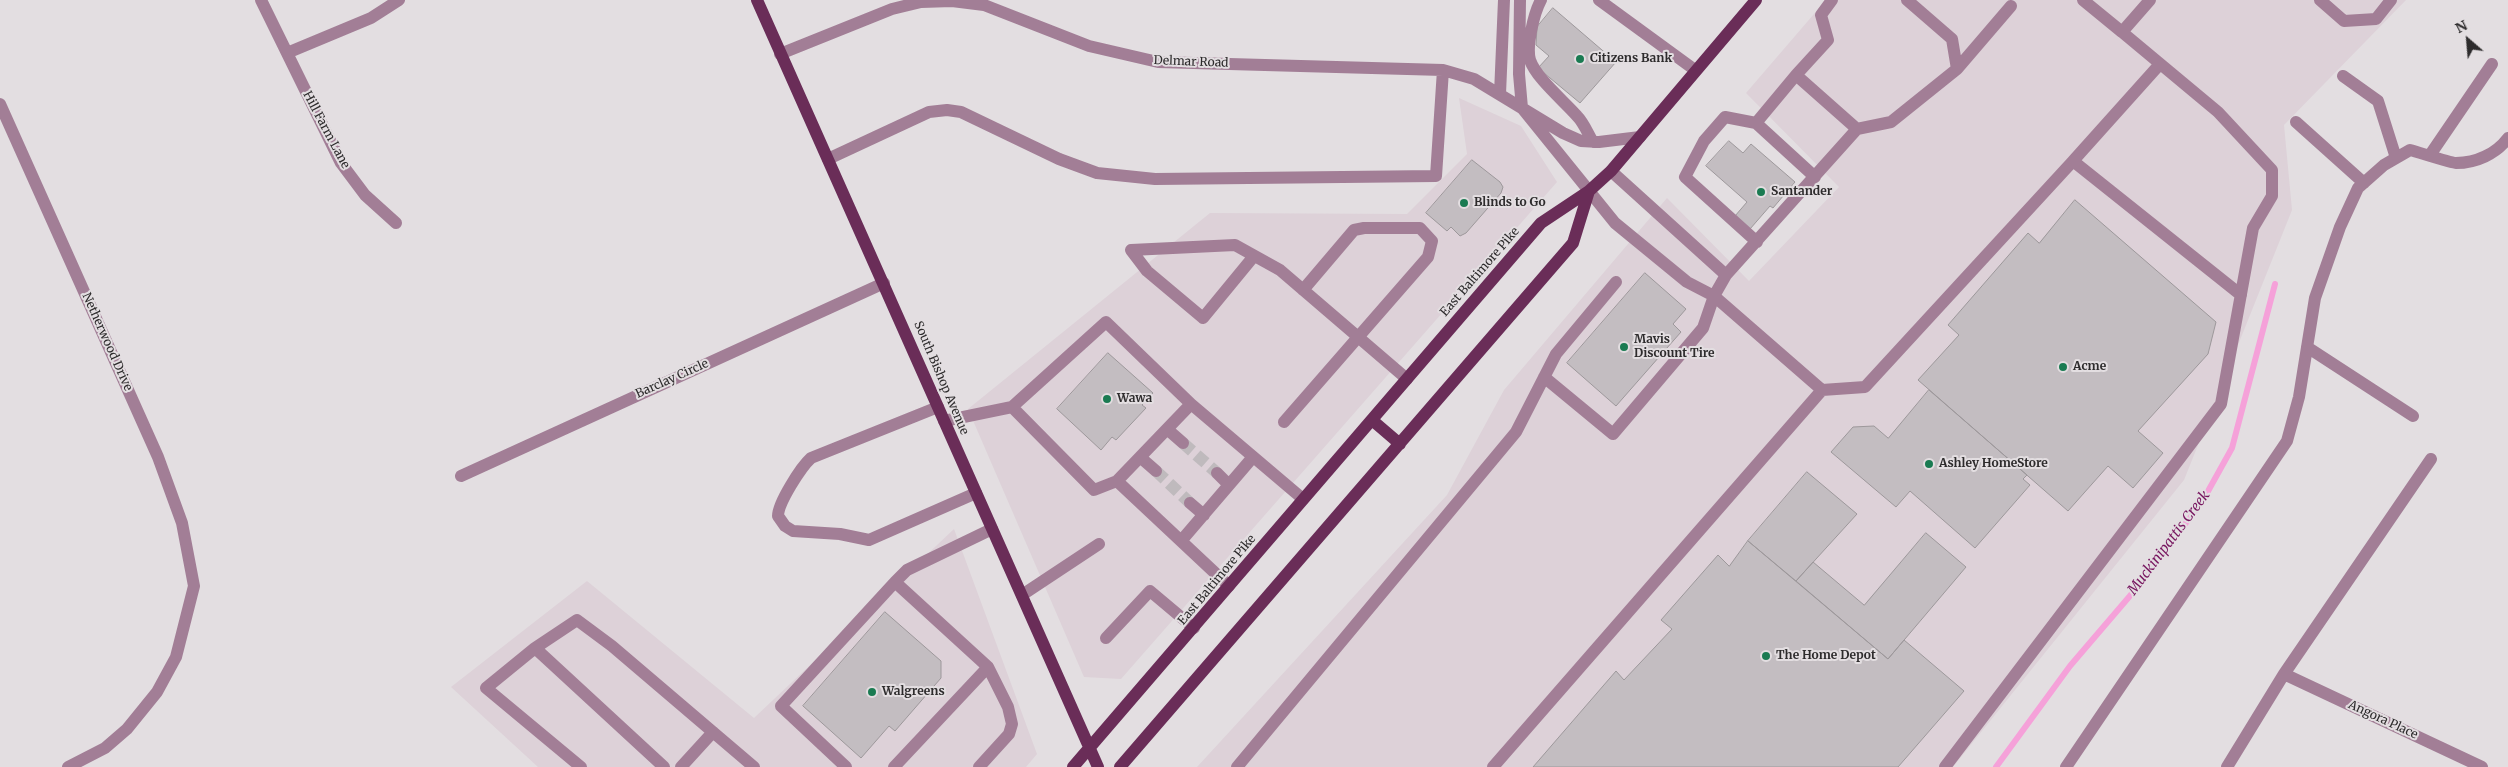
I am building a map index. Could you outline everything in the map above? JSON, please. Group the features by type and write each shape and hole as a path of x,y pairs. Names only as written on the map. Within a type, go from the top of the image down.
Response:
{"main road":[{"name":"South Bishop Avenue","path":"757,0 1098,767"},
{"name":"East Baltimore Pike","path":"1073,767 1541,222 1589,191 1611,171 1756,0"},
{"path":"1120,767 1573,243 1589,191"},
{"path":"1372,420 1400,444"}],"street":[{"name":"Hill Farm Lane","path":"261,0 341,163 365,195 396,223"},
{"path":"287,53 371,18 399,0"},
{"path":"1500,94 1504,0"},
{"path":"1520,0 1519,74 1522,108"},
{"path":"1541,0 1532,29 1530,59 1536,71 1579,118 1593,142"},
{"path":"1599,0 1695,70"},
{"path":"1756,123 1828,40 1821,15 1832,0"},
{"path":"1907,0 1952,39 1956,69"},
{"path":"1945,767 2221,404 2253,228 2272,196 2272,170 2218,112 2083,0"},
{"path":"2122,32 2150,0"},
{"path":"2320,0 2344,21 2376,19 2391,0"},
{"name":"Delmar Road","path":"780,54 892,9 921,2 952,1 984,5 1089,46 1158,62 1443,70 1474,79 1563,133 1581,141 1593,142 1640,137"},
{"path":"1544,377 1612,434 1703,328 1714,296 1726,275 1857,129 1891,122 1956,69 2010,2"},
{"path":"1493,767 1822,390 1865,387 2074,162 2160,64"},
{"path":"2430,155 2492,64"},
{"path":"828,159 929,112 947,110 961,112 1059,159 1097,173 1155,178 1436,176 1443,70"},
{"path":"1796,75 1857,129"},
{"path":"2343,76 2378,101 2396,158"},
{"name":"Netherwood Drive","path":"0,104 158,457 182,523 194,586 176,657 157,692 127,729 89,763"},
{"name":"Delmar Road","path":"1522,108 1615,223 1687,282 1714,296 1822,390"},
{"path":"1757,242 1684,177 1704,141 1725,117 1756,123 1815,177"},
{"path":"2296,122 2364,183"},
{"path":"2066,767 2287,441 2299,397 2315,298 2340,227 2358,188 2384,165 2410,150 2454,164 2486,157 2501,148 2508,138"},
{"path":"2074,162 2241,295"},
{"path":"1611,171 1726,275"},
{"path":"1284,422 1428,258 1432,241 1420,228 1364,228 1354,230 1303,290"},
{"path":"1254,256 1203,318 1147,271 1131,250 1235,245 1280,270 1406,379"},
{"path":"1236,767 1516,432 1556,354 1616,282"},
{"name":"Barclay Circle","path":"461,476 884,283"},
{"path":"944,421 1012,407 1106,322 1191,404 1303,499"},
{"path":"2307,347 2413,416"},
{"path":"1012,407 1094,490 1117,481 1191,404"},
{"path":"938,407 811,458 805,463 785,498 778,516 785,526 793,531 840,534 869,540 976,493"},
{"path":"1167,429 1183,443"},
{"path":"1140,457 1156,471"},
{"path":"1181,541 1253,457"},
{"path":"2227,767 2284,674 2431,459"},
{"path":"1217,473 1229,485"},
{"path":"1117,481 1229,586"},
{"path":"1190,503 1204,515"},
{"path":"846,767 781,706 907,570 992,529"},
{"path":"1022,595 1099,544"},
{"path":"895,582 988,667 1008,707 1012,724 1009,734 979,767"},
{"path":"1106,638 1150,592 1194,628"},
{"path":"581,767 486,688 535,648 577,620 612,646 754,767"},
{"path":"535,648 664,767"},
{"path":"894,767 988,667"},
{"name":"Angora Place","path":"2284,674 2482,767"},
{"path":"681,767 712,732"},
{"path":"68,767 89,763"}],"shaded area":[{"path":"1826,0 2406,0 2284,125 2292,210 2184,480 1953,767 1197,767 1447,495 1504,390 1667,198 1749,281 1839,187 1746,93"},
{"path":"1459,98 1521,126 1557,182 1121,679 1084,677 968,409 1210,213 1407,214 1467,154"},
{"path":"954,529 1037,754 1026,767 538,767 451,687 587,581 754,718"}],"building":[{"name":"Citizens Bank","path":"1553,8 1616,62 1580,103 1538,68 1549,56 1536,45 1537,27"},
{"name":"Santander","path":"1729,141 1743,153 1751,144 1795,182 1773,208 1770,206 1750,229 1735,216 1747,202 1706,166"},
{"name":"Blinds to Go","path":"1472,160 1500,182 1503,187 1501,193 1466,233 1460,236 1451,227 1447,231 1426,213"},
{"name":"Acme","path":"2075,200 2216,322 2208,354 2138,431 2163,453 2133,488 2108,466 2068,511 1918,380 1959,335 1948,325 2028,233 2039,243"},
{"name":"Mavis Discount Tire","path":"1645,273 1686,309 1673,324 1681,332 1616,406 1567,363"},
{"name":"Wawa","path":"1108,353 1153,393 1142,405 1146,408 1116,440 1112,437 1101,450 1057,409"},
{"name":"Ashley HomeStore","path":"1929,390 2027,475 2023,479 2030,485 1975,548 1910,491 1896,507 1831,452 1853,427 1874,426 1888,438"},
{"path":"1807,472 1857,514 1796,581 1748,541"},
{"path":"1926,533 1966,567 1888,659 1796,581 1813,562 1864,605"},
{"name":"The Home Depot","path":"1748,541 1888,659 1904,640 1964,691 1898,767 1533,767 1616,671 1624,680 1672,629 1661,620 1718,555 1729,566"},
{"name":"Walgreens","path":"885,612 941,661 941,678 895,731 889,726 861,758 803,706"}],"waterway":[{"name":"Muckinipattis Creek","path":"1996,767 2070,666 2129,597 2202,502 2232,448 2275,284"}],"tunnel":[{"path":"1183,443 1217,473"},
{"path":"1156,471 1190,503"}],"place":[{"name":"Citizens Bank","path":"1580,59"},
{"name":"Santander","path":"1761,192"},
{"name":"Blinds to Go","path":"1464,203"},
{"name":"Mavis Discount Tire","path":"1624,347"},
{"name":"Acme","path":"2063,367"},
{"name":"Wawa","path":"1107,399"},
{"name":"Ashley HomeStore","path":"1929,464"},
{"name":"The Home Depot","path":"1766,656"},
{"name":"Walgreens","path":"872,692"}]}
